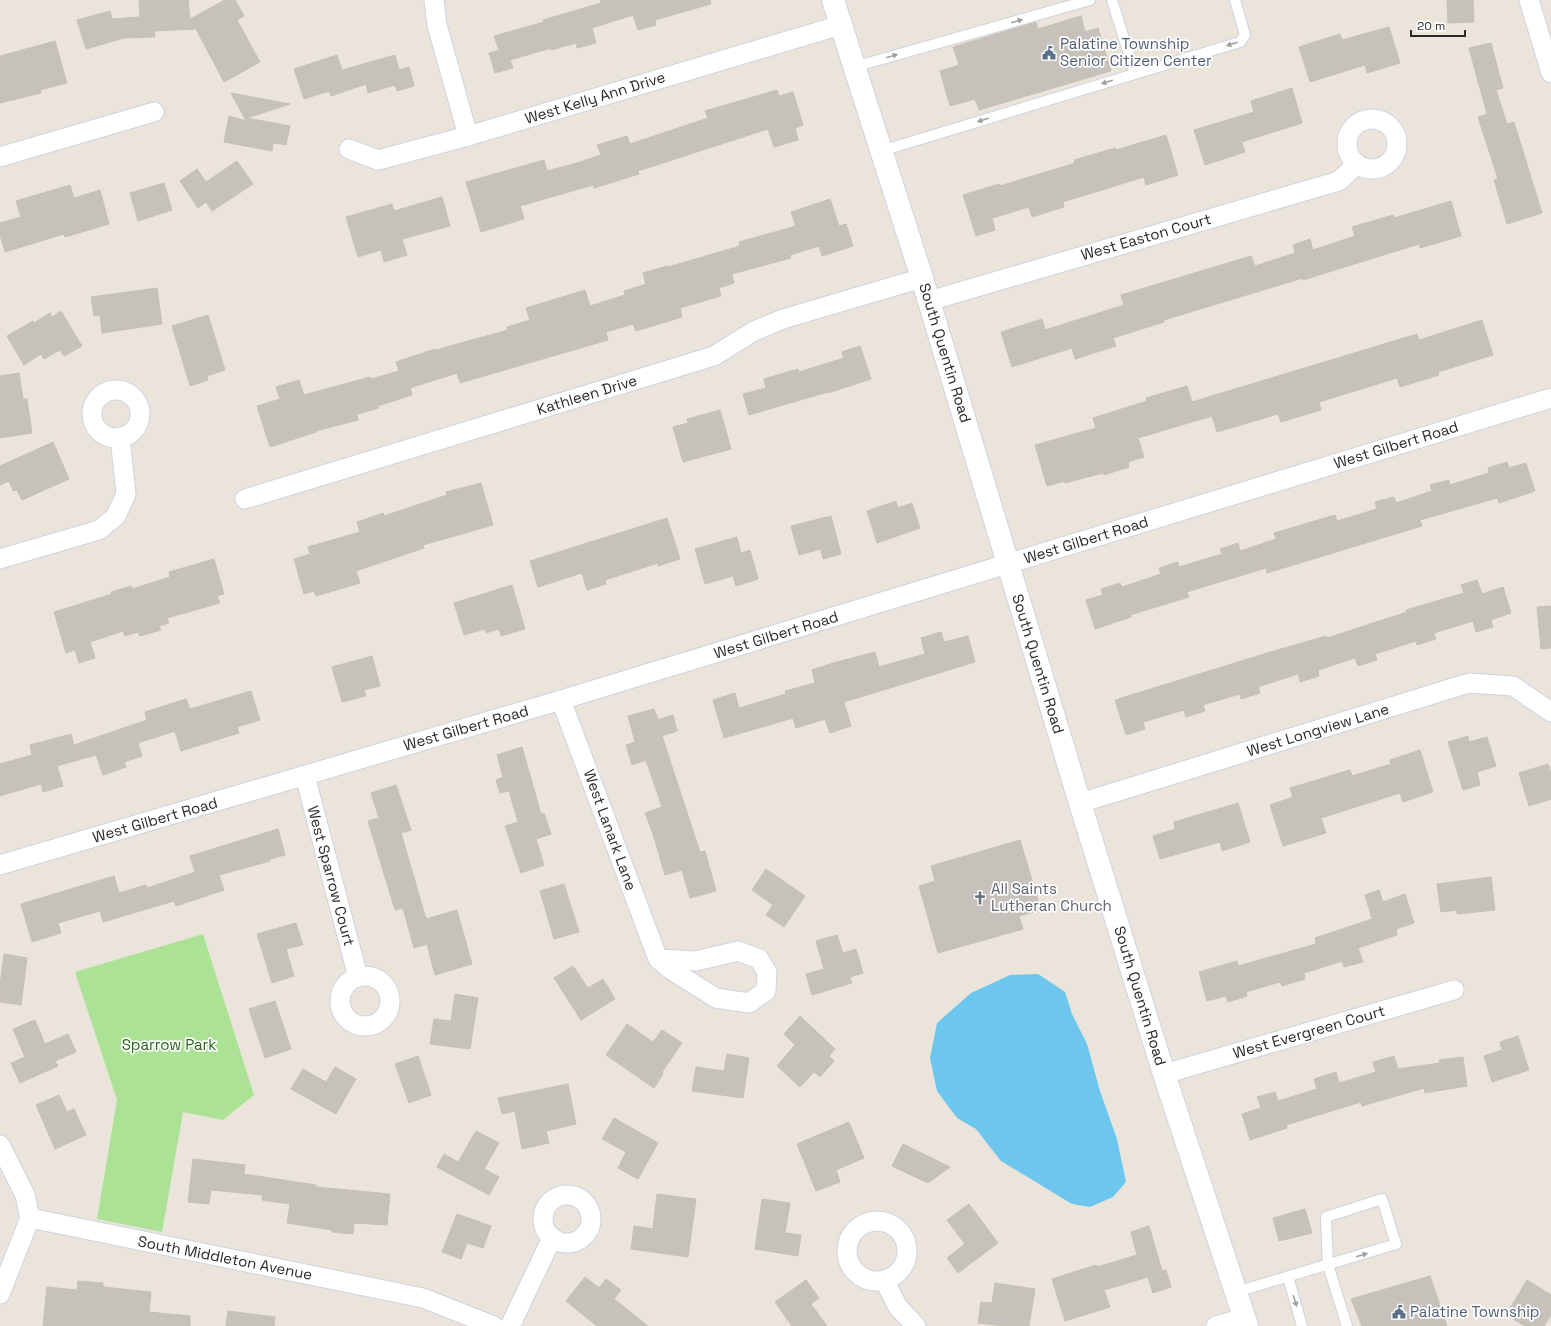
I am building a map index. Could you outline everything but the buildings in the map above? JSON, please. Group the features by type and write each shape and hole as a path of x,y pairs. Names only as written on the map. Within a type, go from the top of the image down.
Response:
{"main road":[{"name":"South Quentin Road","path":"833,0 922,278 1080,803 1164,1074 1246,1322"}],"street":[{"path":"434,0 437,25 468,136"},
{"path":"1529,0 1551,73"},
{"name":"West Kelly Ann Drive","path":"349,149 378,160 468,136 841,25"},
{"path":"0,157 154,112"},
{"name":"West Easton Court","path":"929,301 1339,181 1357,164"},
{"name":"Kathleen Drive","path":"246,499 714,356 754,331 783,319 922,278"},
{"name":"West Gilbert Road","path":"0,865 562,700 1551,398"},
{"path":"0,560 99,530 116,516 126,494 120,437"},
{"name":"West Longview Lane","path":"1080,803 1469,683 1513,686 1551,712"},
{"name":"West Lanark Lane","path":"562,700 658,959"},
{"name":"West Sparrow Court","path":"305,776 358,977"},
{"path":"738,951 759,959 767,972 766,991 749,1003 716,998 673,971 658,959 696,960 738,951"},
{"name":"West Evergreen Court","path":"1164,1074 1454,990"},
{"path":"0,1145 25,1195 30,1218 0,1294"},
{"name":"South Middleton Avenue","path":"30,1218 423,1298 494,1326"},
{"path":"510,1326 552,1238"},
{"path":"884,1280 898,1307 916,1326"},
{"path":"1216,1326 1246,1322"}],"lane":[{"path":"854,67 1090,0"},
{"path":"1112,0 1135,74"},
{"path":"881,151 1240,42 1245,35 1235,0"},
{"path":"1236,1292 1288,1277 1328,1265 1396,1244 1382,1199 1326,1217 1328,1265 1347,1326"},
{"path":"1288,1277 1302,1326"}],"green space":[{"name":"Sparrow Park","path":"203,934 254,1095 223,1120 183,1112 162,1232 97,1219 117,1100 75,972"}],"water":[{"path":"1038,974 1065,992 1072,1014 1087,1044 1100,1091 1117,1139 1126,1182 1113,1197 1090,1207 1072,1204 1001,1161 976,1129 957,1118 937,1091 930,1058 937,1023 971,993 1010,975"}],"place":[{"name":"Palatine Township Senior Citizen Center","path":"1049,53"},
{"name":"All Saints Lutheran Church","path":"980,898"},
{"name":"Palatine Township","path":"1399,1312"}]}
